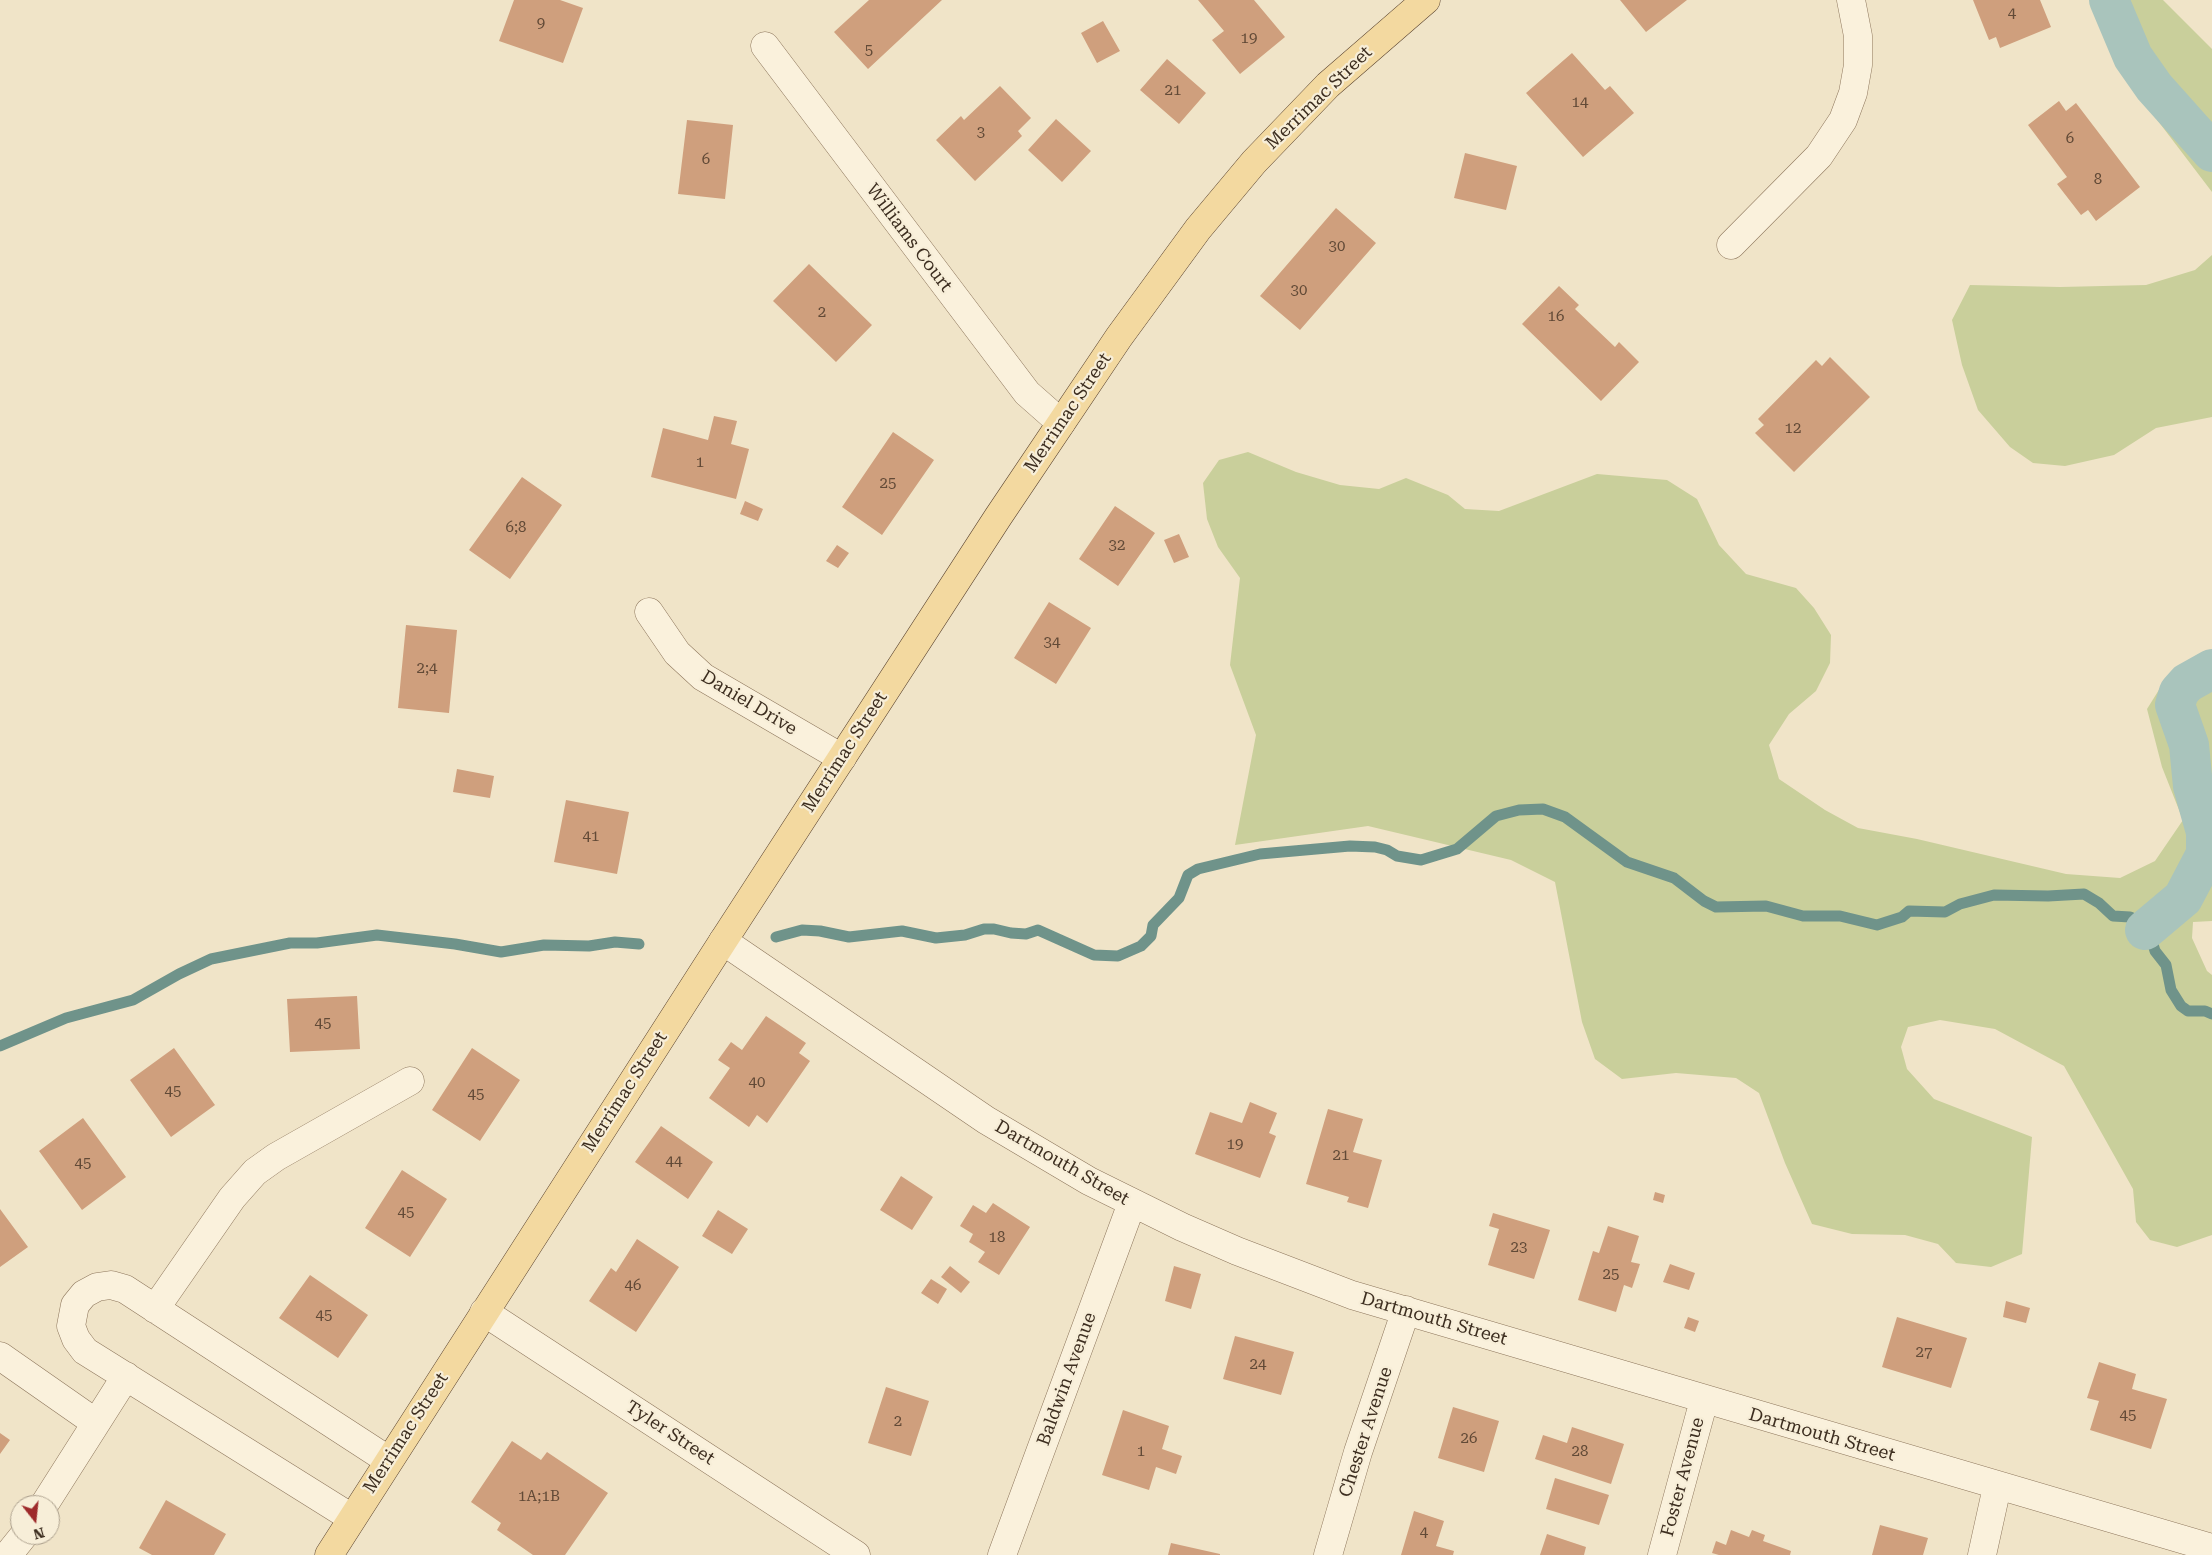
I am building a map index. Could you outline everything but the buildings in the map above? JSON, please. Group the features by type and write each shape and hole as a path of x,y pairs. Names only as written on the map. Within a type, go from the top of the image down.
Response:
{"main road":[{"name":"Merrimac Street","path":"329,1555 388,1460 722,941 1061,423 1146,299 1228,192 1328,86 1426,0"}],"street":[{"path":"1731,245 1819,156 1843,120 1853,93 1858,65 1858,36 1850,0"},
{"name":"Williams Court","path":"765,46 1027,393 1061,423"},
{"name":"Daniel Drive","path":"649,612 677,652 703,677 842,758"},
{"name":"Dartmouth Street","path":"722,941 986,1120 1089,1181 1182,1227 1297,1275 1352,1295 2212,1548"},
{"path":"155,1309 232,1198 255,1172 276,1157 410,1082"},
{"name":"Baldwin Avenue","path":"1002,1555 1132,1203"},
{"path":"352,1518 80,1345 72,1326 75,1305 90,1289 111,1285 125,1289 388,1460"},
{"name":"Chester Avenue","path":"1328,1555 1358,1452 1406,1310"},
{"name":"Tyler Street","path":"484,1312 856,1555"},
{"path":"0,1356 96,1424"},
{"path":"50,1495 126,1376"},
{"name":"Foster Avenue","path":"1662,1555 1704,1400"},
{"path":"1982,1555 1997,1486"},
{"path":"8,1555 16,1545"}],"green space":[{"path":"2097,0 2163,0 2212,49 2212,192 2158,121 2130,78"},
{"path":"2212,255 2212,417 2156,428 2114,455 2065,466 2033,463 2010,447 1978,410 1962,365 1952,320 1970,285 2060,287 2146,285 2195,270"},
{"path":"1248,452 1296,472 1340,485 1379,489 1406,478 1448,495 1465,509 1499,511 1597,474 1667,480 1697,499 1719,545 1746,574 1796,588 1814,608 1831,635 1830,663 1816,691 1789,714 1769,745 1779,779 1825,810 1858,828 1917,839 2066,874 2120,878 2155,861 2183,820 2162,767 2147,709 2167,677 2197,655 2212,650 2212,921 2193,922 2192,938 2207,971 2212,975 2212,1235 2177,1247 2150,1240 2136,1222 2133,1189 2064,1066 1995,1029 1940,1020 1908,1027 1901,1047 1907,1069 1934,1099 2032,1137 2022,1254 1991,1267 1956,1263 1938,1244 1905,1235 1852,1234 1812,1224 1785,1163 1759,1093 1736,1078 1676,1073 1622,1079 1595,1059 1582,1022 1555,882 1511,860 1368,826 1235,845 1256,735 1230,665 1240,578 1218,547 1207,519 1203,483 1219,460"}],"waterway":[{"path":"2109,0 2133,57 2154,87 2212,152"},
{"path":"2145,930 2183,898 2206,854 2206,832 2193,786 2189,745 2175,705 2179,692 2187,683 2212,669"},
{"path":"776,937 802,930 820,931 849,937 902,931 936,938 965,935 984,929 1026,934 1038,930 1094,955 1118,956 1141,946 1151,936 1153,925 1179,898 1188,875 1198,869 1260,854 1350,846 1375,847 1387,850 1397,856 1421,860 1457,849 1496,816 1519,810 1543,809 1565,817 1627,862 1674,878 1704,901 1716,907 1766,906 1803,916 1840,916 1877,925 1902,917 1909,911 1945,912 1960,904 1994,895 2048,896 2084,894 2099,903 2113,916 2130,917 2138,921 2150,934 2155,951 2166,965 2171,990 2181,1006 2188,1011 2205,1011 2212,1014"},
{"path":"0,1046 66,1018 133,1000 179,974 211,959 290,943 317,943 377,935 455,944 501,952 544,945 589,946 615,942 639,944"}]}
